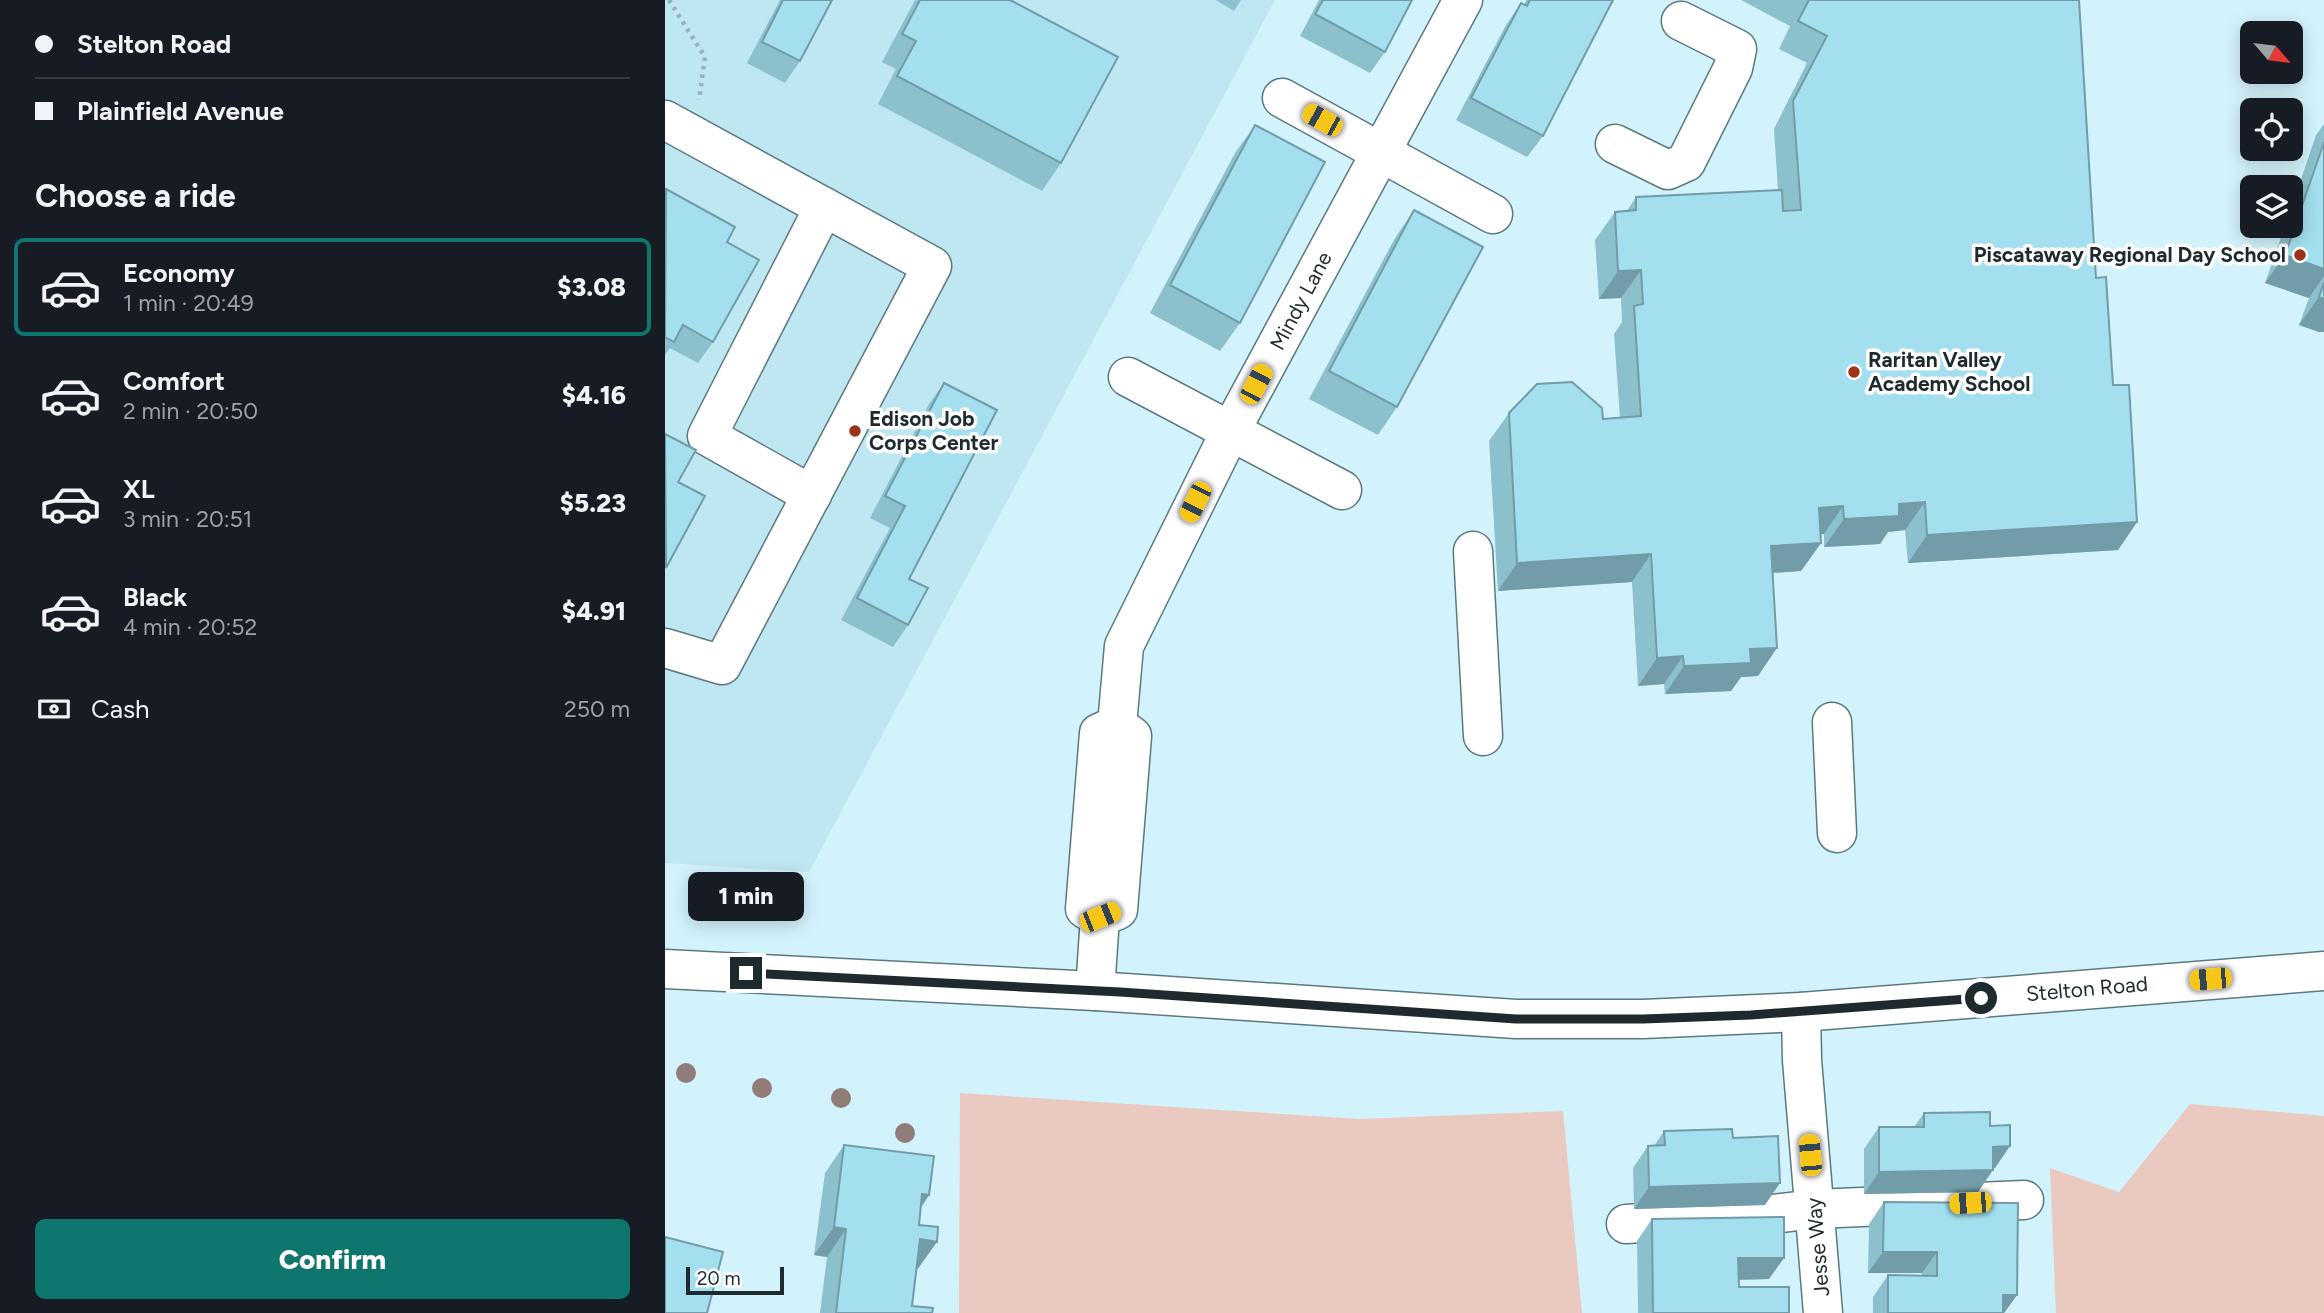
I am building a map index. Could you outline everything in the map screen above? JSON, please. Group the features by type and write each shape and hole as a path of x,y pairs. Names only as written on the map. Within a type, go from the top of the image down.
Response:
{"street":[{"name":"Mindy Lane","path":"1095,991 1100,917 1118,910 1132,736 1117,725 1124,646 1231,430 1464,0"},
{"path":"1615,144 1668,170 1686,162 1733,68 1737,49 1681,21"},
{"path":"1282,98 1493,214"},
{"path":"665,648 722,665 932,266 680,128"},
{"path":"812,495 707,436 824,207"},
{"path":"1128,377 1342,490"},
{"path":"1473,551 1483,736"},
{"path":"1832,722 1837,833"},
{"name":"Stelton Road","path":"665,969 1095,991 1516,1019 1643,1019 1801,1013 2324,971"},
{"name":"Jesse Way","path":"1801,1013 1802,1060 1823,1313"},
{"path":"1626,1224 1755,1216 1815,1209 2024,1200"}],"path":[{"path":"669,0 705,57 680,128"}],"shaded area":[{"name":"Edison Job Corps Center","path":"665,0 1275,0 809,872 665,863"},
{"path":"960,1093 1359,1119 1563,1111 1582,1313 959,1313"},
{"path":"2190,1104 2324,1116 2324,1313 2056,1313 2050,1168 2119,1192"}],"building":[{"path":"783,0 832,0 800,61 762,42"},
{"path":"920,0 1010,0 1118,57 1061,163 897,76 916,41 902,34"},
{"path":"1323,0 1412,0 1385,52 1315,14"},
{"path":"1530,0 1613,0 1543,136 1471,98 1521,3 1527,6"},
{"name":"Raritan Valley Academy School","path":"1809,0 2079,0 2096,278 2106,277 2113,385 2129,385 2137,522 1927,535 1925,502 1899,504 1899,516 1844,519 1843,506 1819,508 1821,543 1771,546 1777,648 1750,649 1751,663 1684,666 1683,656 1657,658 1651,554 1517,563 1509,413 1537,384 1572,382 1602,408 1603,419 1641,416 1634,306 1643,304 1641,270 1618,271 1615,212 1636,210 1636,197 1782,190 1783,211 1801,210 1793,101 1827,36 1798,21"},
{"path":"1255,125 1325,162 1240,323 1170,285"},
{"path":"2324,142 2324,269 2285,255 2291,238 2303,238 2303,203"},
{"path":"666,189 735,227 727,242 759,260 713,342 683,325 674,342 665,337"},
{"path":"1414,210 1483,247 1397,407 1329,371"},
{"path":"2324,282 2324,299 2319,297"},
{"path":"944,383 997,410 909,579 928,588 908,625 857,598 905,506 885,496"},
{"path":"665,434 696,450 678,482 705,496 666,568"},
{"path":"1990,1112 1990,1126 2010,1125 2010,1146 1993,1147 1993,1170 1879,1172 1879,1127 1924,1127 1924,1113"},
{"path":"1732,1129 1733,1138 1778,1136 1780,1183 1649,1187 1648,1146 1665,1145 1664,1131"},
{"path":"844,1145 934,1156 929,1195 922,1194 919,1225 938,1227 937,1242 920,1239 912,1306 933,1308 932,1313 836,1313 846,1229 834,1227"},
{"path":"1884,1202 2018,1203 2017,1295 2003,1295 2003,1313 1888,1313 1888,1275 1937,1276 1937,1252 1883,1252"},
{"path":"1784,1217 1784,1258 1738,1258 1739,1287 1789,1287 1789,1313 1653,1313 1652,1219"},
{"path":"665,1237 723,1252 707,1313 665,1313"}],"place":[{"name":"Piscataway Regional Day School","path":"2300,255"},
{"name":"Raritan Valley Academy School","path":"1854,372"},
{"name":"Edison Job Corps Center","path":"855,431"}],"route":[{"path":"746,973 1120,992 1516,1019 1643,1019 1801,1013 1981,998"}]}
